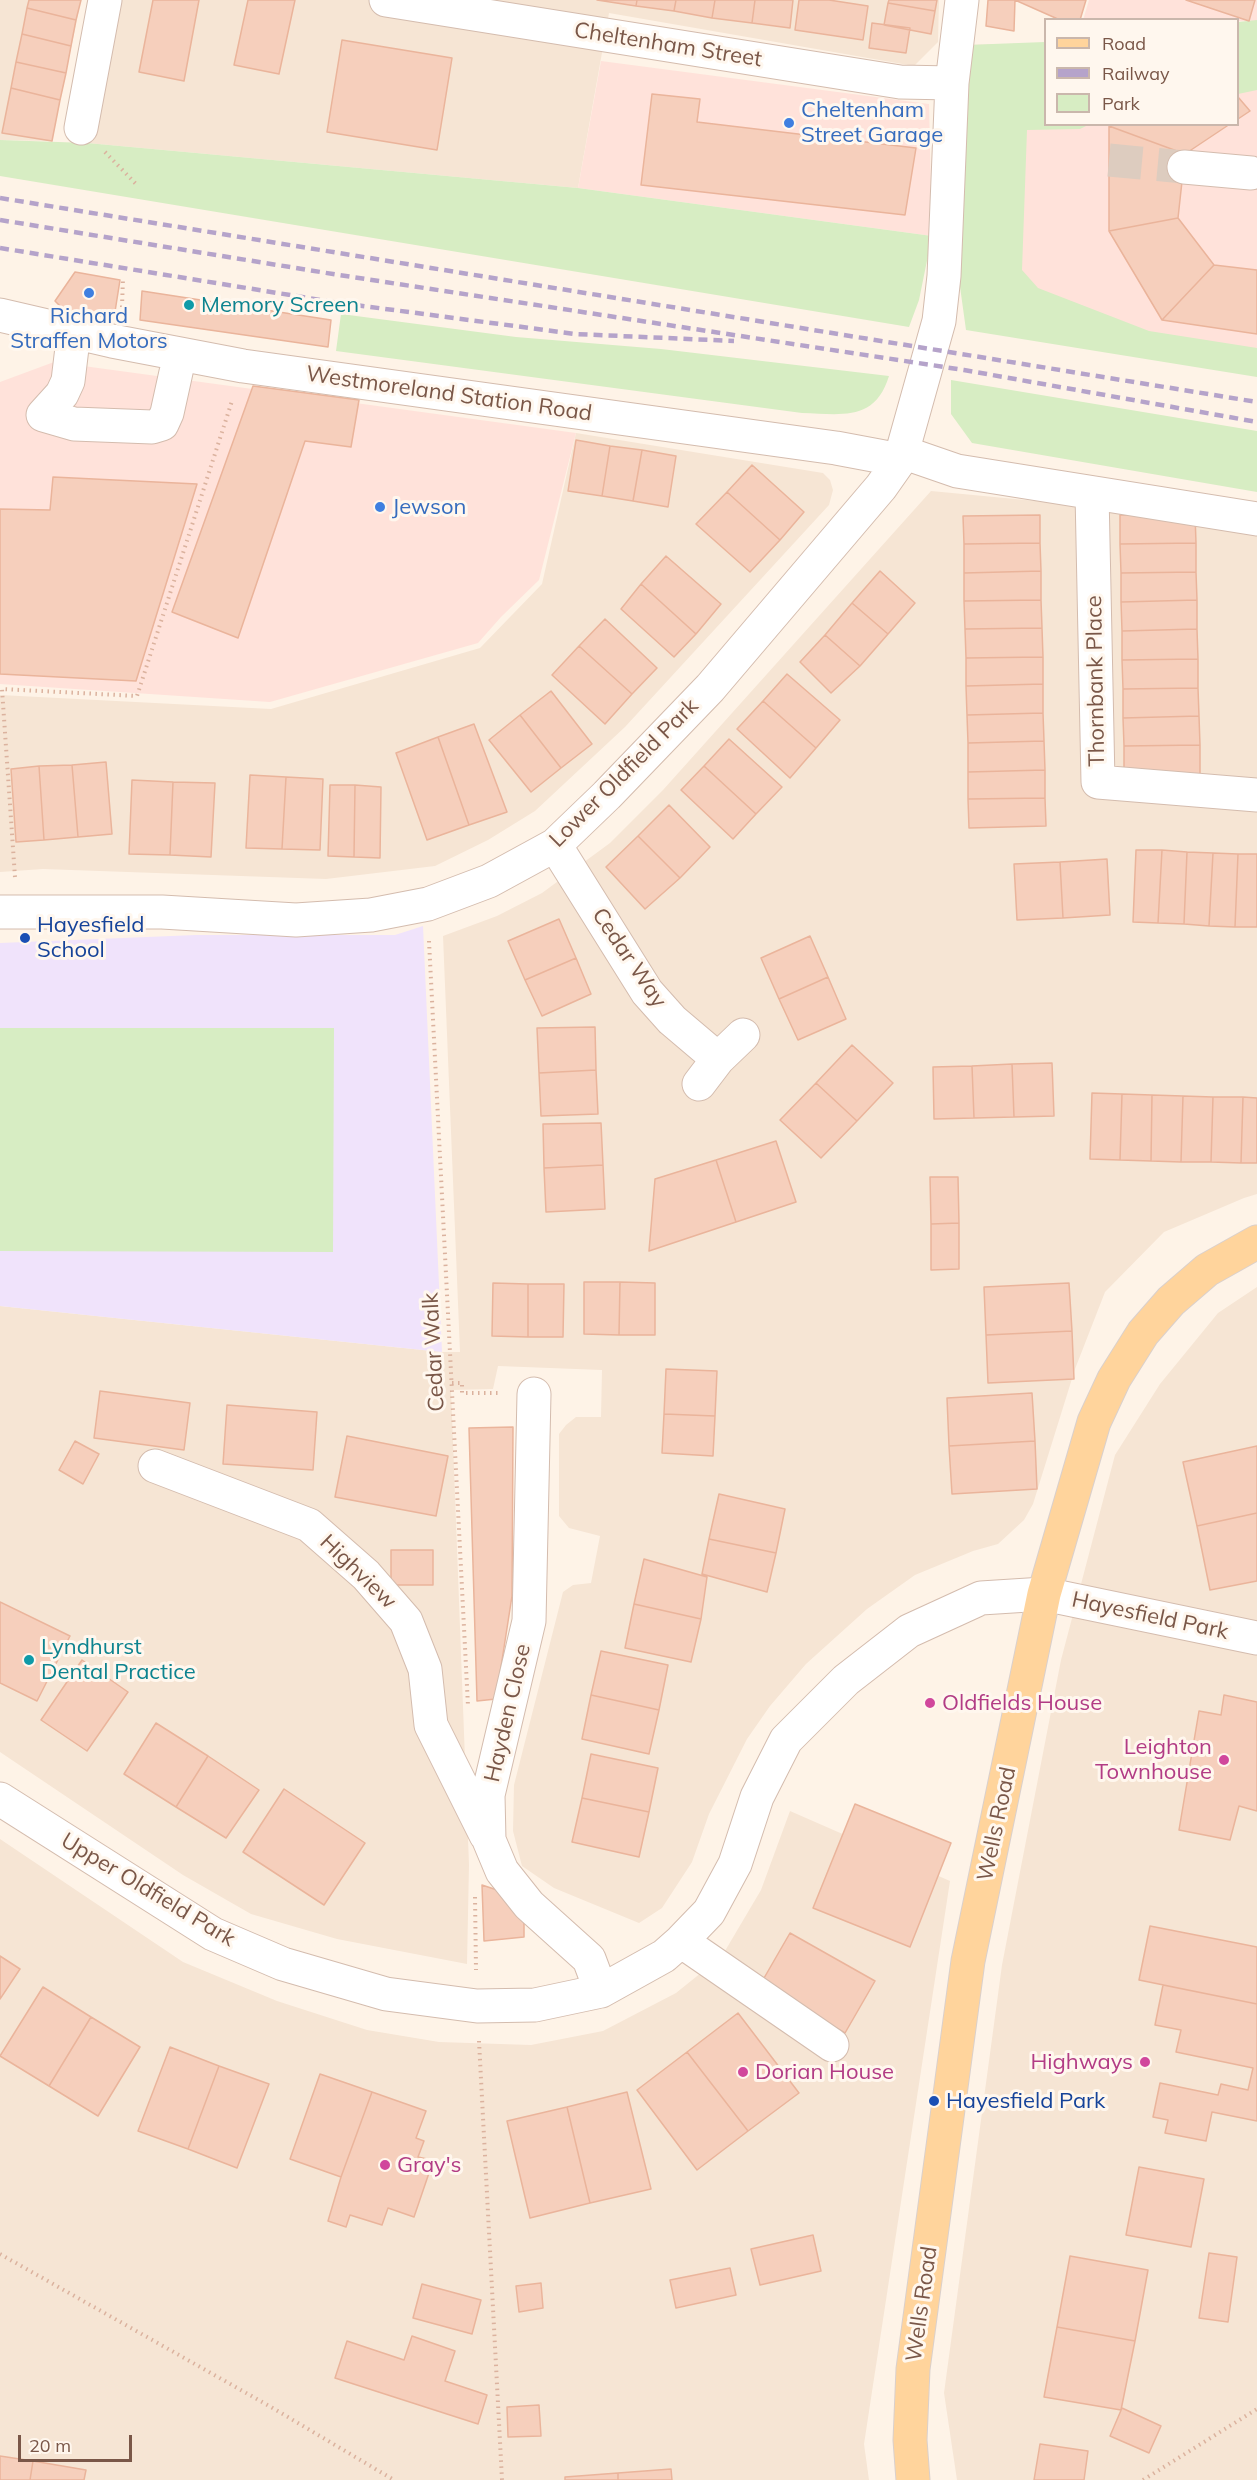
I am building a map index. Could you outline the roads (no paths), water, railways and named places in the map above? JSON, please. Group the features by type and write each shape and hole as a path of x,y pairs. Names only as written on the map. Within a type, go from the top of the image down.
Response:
{"main road":[{"name":"Wells Road","path":"913,2480 910,2440 913,2369 968,1962 1044,1594 1094,1422 1114,1379 1143,1333 1172,1300 1207,1270 1257,1242"}],"street":[{"path":"81,128 105,0"},
{"name":"Cheltenham Street","path":"386,0 900,82 952,83"},
{"path":"962,0 952,83 944,276 939,321 901,456 957,471 1256,519"},
{"path":"1184,167 1255,176"},
{"name":"Westmoreland Station Road","path":"6,320 243,366 901,456"},
{"path":"74,332 68,381 62,394 44,416 74,424 152,428 162,424 167,413 180,354"},
{"name":"Lower Oldfield Park","path":"9,912 162,912 296,920 371,915 428,904 489,881 555,845 607,795 710,688 874,496 901,456"},
{"name":"Thornbank Place","path":"1092,493 1098,782 1257,795"},
{"name":"Cedar Way","path":"555,845 647,992 672,1020 708,1071 743,1035"},
{"name":"Hayden Close","path":"536,1392 529,1621 488,1795 489,1840 502,1871 529,1905 589,1959 601,1990"},
{"name":"Highview","path":"155,1466 309,1525 366,1575 406,1621 425,1669 431,1725 489,1840"},
{"name":"Hayesfield Park","path":"1044,1594 1257,1638"},
{"name":"Upper Oldfield Park","path":"0,1798 213,1934 282,1964 386,1994 477,2006 535,2005 601,1990 664,1956 709,1912 735,1864 757,1797 786,1740 846,1680 909,1631 981,1599 1044,1594"},
{"path":"681,1941 832,2045"}],"tunnel":[{"path":"1109,160 1184,167"}],"railway":[{"path":"0,198 1257,402"},
{"path":"0,220 339,275 964,370 1257,422"},
{"path":"0,248 333,302 575,334 734,341"}],"place":[{"name":"Cheltenham Street Garage","path":"789,123"},
{"name":"Richard Straffen Motors","path":"89,293"},
{"name":"Memory Screen","path":"189,305"},
{"name":"Jewson","path":"380,507"},
{"name":"Hayesfield School","path":"25,938"},
{"name":"Lyndhurst Dental Practice","path":"29,1660"},
{"name":"Oldfields House","path":"930,1703"},
{"name":"Leighton Townhouse","path":"1224,1760"},
{"name":"Highways","path":"1145,2062"},
{"name":"Dorian House","path":"743,2072"},
{"name":"Hayesfield Park","path":"934,2101"},
{"name":"Gray's","path":"385,2165"}]}
